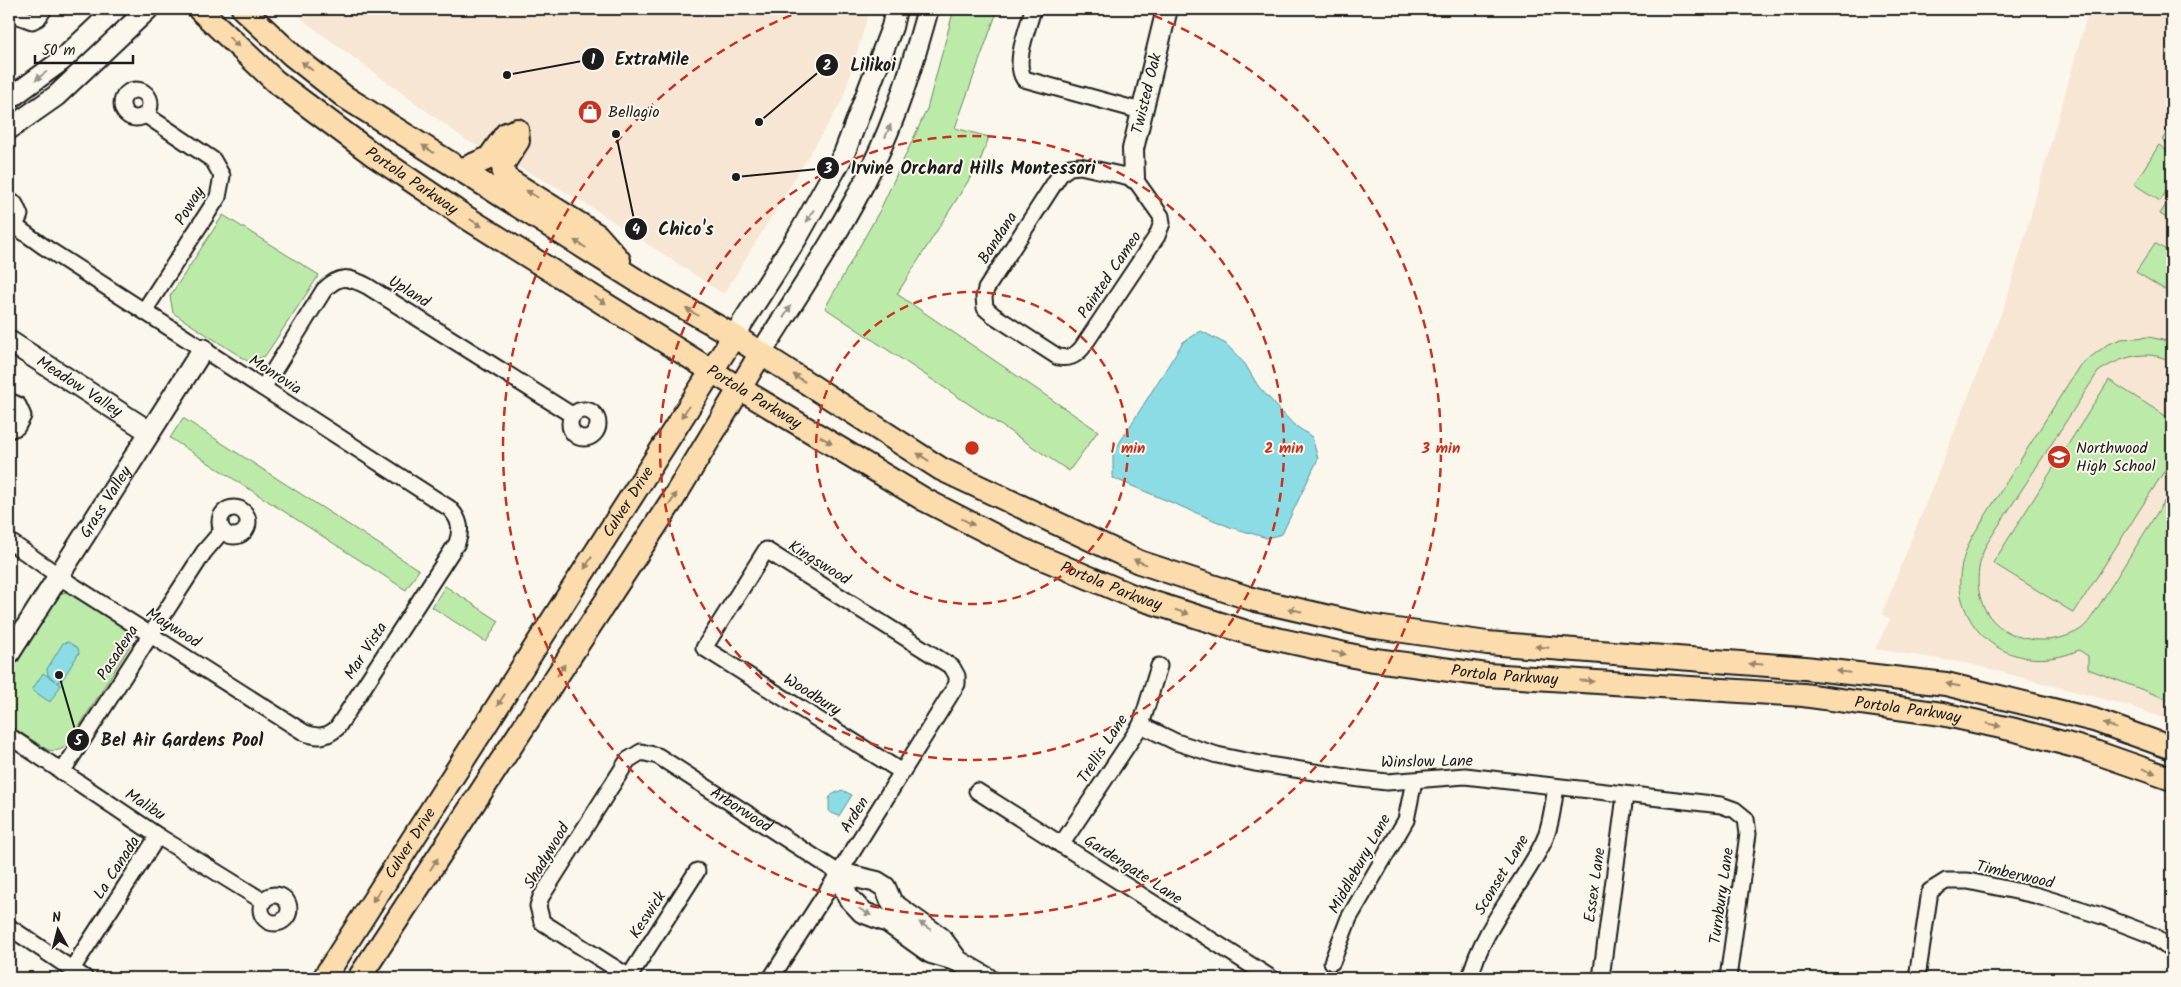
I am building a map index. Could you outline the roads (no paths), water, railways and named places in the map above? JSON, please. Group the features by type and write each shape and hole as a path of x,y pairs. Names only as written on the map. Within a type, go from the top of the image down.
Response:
{"main road":[{"name":"Portola Parkway","path":"199,9 275,81 375,156 464,216 739,388 924,500 1023,550 1135,597 1249,633 1368,659 1487,675 1803,695 1942,714 2015,730 2089,750 2172,779"},
{"name":"Portola Parkway","path":"243,9 292,55 345,97 636,280 734,336 941,469 1139,562 1255,600 1369,626 1487,642 1805,668 1946,684 2094,720 2172,748"},
{"path":"461,170 489,158 506,134 517,130 518,141 503,164 504,177 597,235 636,280"},
{"name":"Culver Drive","path":"324,978 734,336"},
{"name":"Culver Drive","path":"359,978 673,499 761,353"}],"street":[{"path":"18,9 21,17 32,21 38,18 44,9"},
{"path":"9,99 61,61 116,9"},
{"path":"9,129 56,96 148,9"},
{"name":"Culver Drive","path":"734,336 798,236 844,154 892,27 896,9"},
{"name":"Culver Drive","path":"761,353 834,237 872,167 913,66 928,9"},
{"name":"Twisted Oak","path":"1134,178 1133,149 1167,9"},
{"path":"1031,15 1019,61 1019,71 1024,79 1141,111"},
{"name":"Poway","path":"144,311 218,197 222,176 213,160 146,115"},
{"name":"Bandana","path":"1066,358 1058,357 993,315 985,308 984,297 986,289 1062,173 1070,167 1080,166 1134,178"},
{"name":"Painted Cameo","path":"1066,358 1076,356 1082,348 1157,236 1162,223 1161,216 1134,178"},
{"name":"Monrovia","path":"9,201 15,204 20,215 12,227 454,513 460,524 460,537 433,579"},
{"name":"Upland","path":"263,388 324,290 332,282 341,278 352,278 572,416"},
{"name":"Meadow Valley","path":"9,341 150,432"},
{"name":"Grass Valley","path":"9,654 203,349"},
{"path":"9,401 18,405 23,416 17,427 9,430"},
{"name":"Pasadena","path":"62,772 204,552 222,531"},
{"name":"Maywood","path":"9,541 59,576 305,733 322,736"},
{"name":"Kingswood","path":"704,648 766,550 952,667"},
{"name":"Mar Vista","path":"322,736 331,734 337,728 433,579"},
{"name":"Woodbury","path":"704,648 902,772"},
{"name":"Trellis Lane","path":"1061,845 1141,725 1159,666"},
{"name":"Arden","path":"771,978 957,684 957,676 952,667"},
{"name":"Winslow Lane","path":"1141,725 1192,747 1254,763 1387,782 1465,776 1625,796 1721,805 1735,810 1746,819"},
{"name":"Malibu","path":"9,736 158,836 263,900"},
{"name":"Arborwood","path":"640,752 658,756 839,873 877,882 885,887 892,903 942,938 958,961"},
{"name":"Shadywood","path":"630,978 542,922 538,906 541,896 628,760 640,752"},
{"name":"Middlebury Lane","path":"1332,962 1349,918 1406,820 1414,781"},
{"name":"Sconset Lane","path":"1470,978 1491,926 1544,841 1556,787"},
{"name":"Gardengate Lane","path":"977,792 1271,978"},
{"name":"Essex Lane","path":"1601,978 1625,796"},
{"name":"Turnbury Lane","path":"1728,978 1748,834 1746,819"},
{"name":"La Canada","path":"72,969 158,836"},
{"name":"Keswick","path":"630,978 697,871"},
{"name":"Arborwood","path":"839,873 848,897 862,912 888,922 932,953 958,961 987,978"},
{"name":"Timberwood","path":"1917,978 1930,891 1946,881 1968,881 2035,895 2102,916 2154,936 2172,952"},
{"path":"9,927 85,978"}],"water":[{"path":"1201,331 1226,344 1245,364 1258,386 1293,424 1312,437 1318,459 1282,534 1267,538 1230,527 1113,478 1113,453 1183,342"},
{"path":"68,642 78,648 79,653 62,680 57,682 61,685 50,702 32,690 43,673 55,681 48,675 47,669 63,643"},
{"path":"842,790 852,795 839,816 829,812 829,800 833,794"}],"place":[{"name":"ExtraMile","path":"507,75"},
{"name":"Bellagio","path":"590,112"},
{"name":"Lilikoi","path":"759,122"},
{"name":"Chico's","path":"616,134"},
{"name":"Irvine Orchard Hills Montessori","path":"736,177"},
{"name":"Northwood High School","path":"2059,457"},
{"name":"Bel Air Gardens Pool","path":"59,675"}]}
